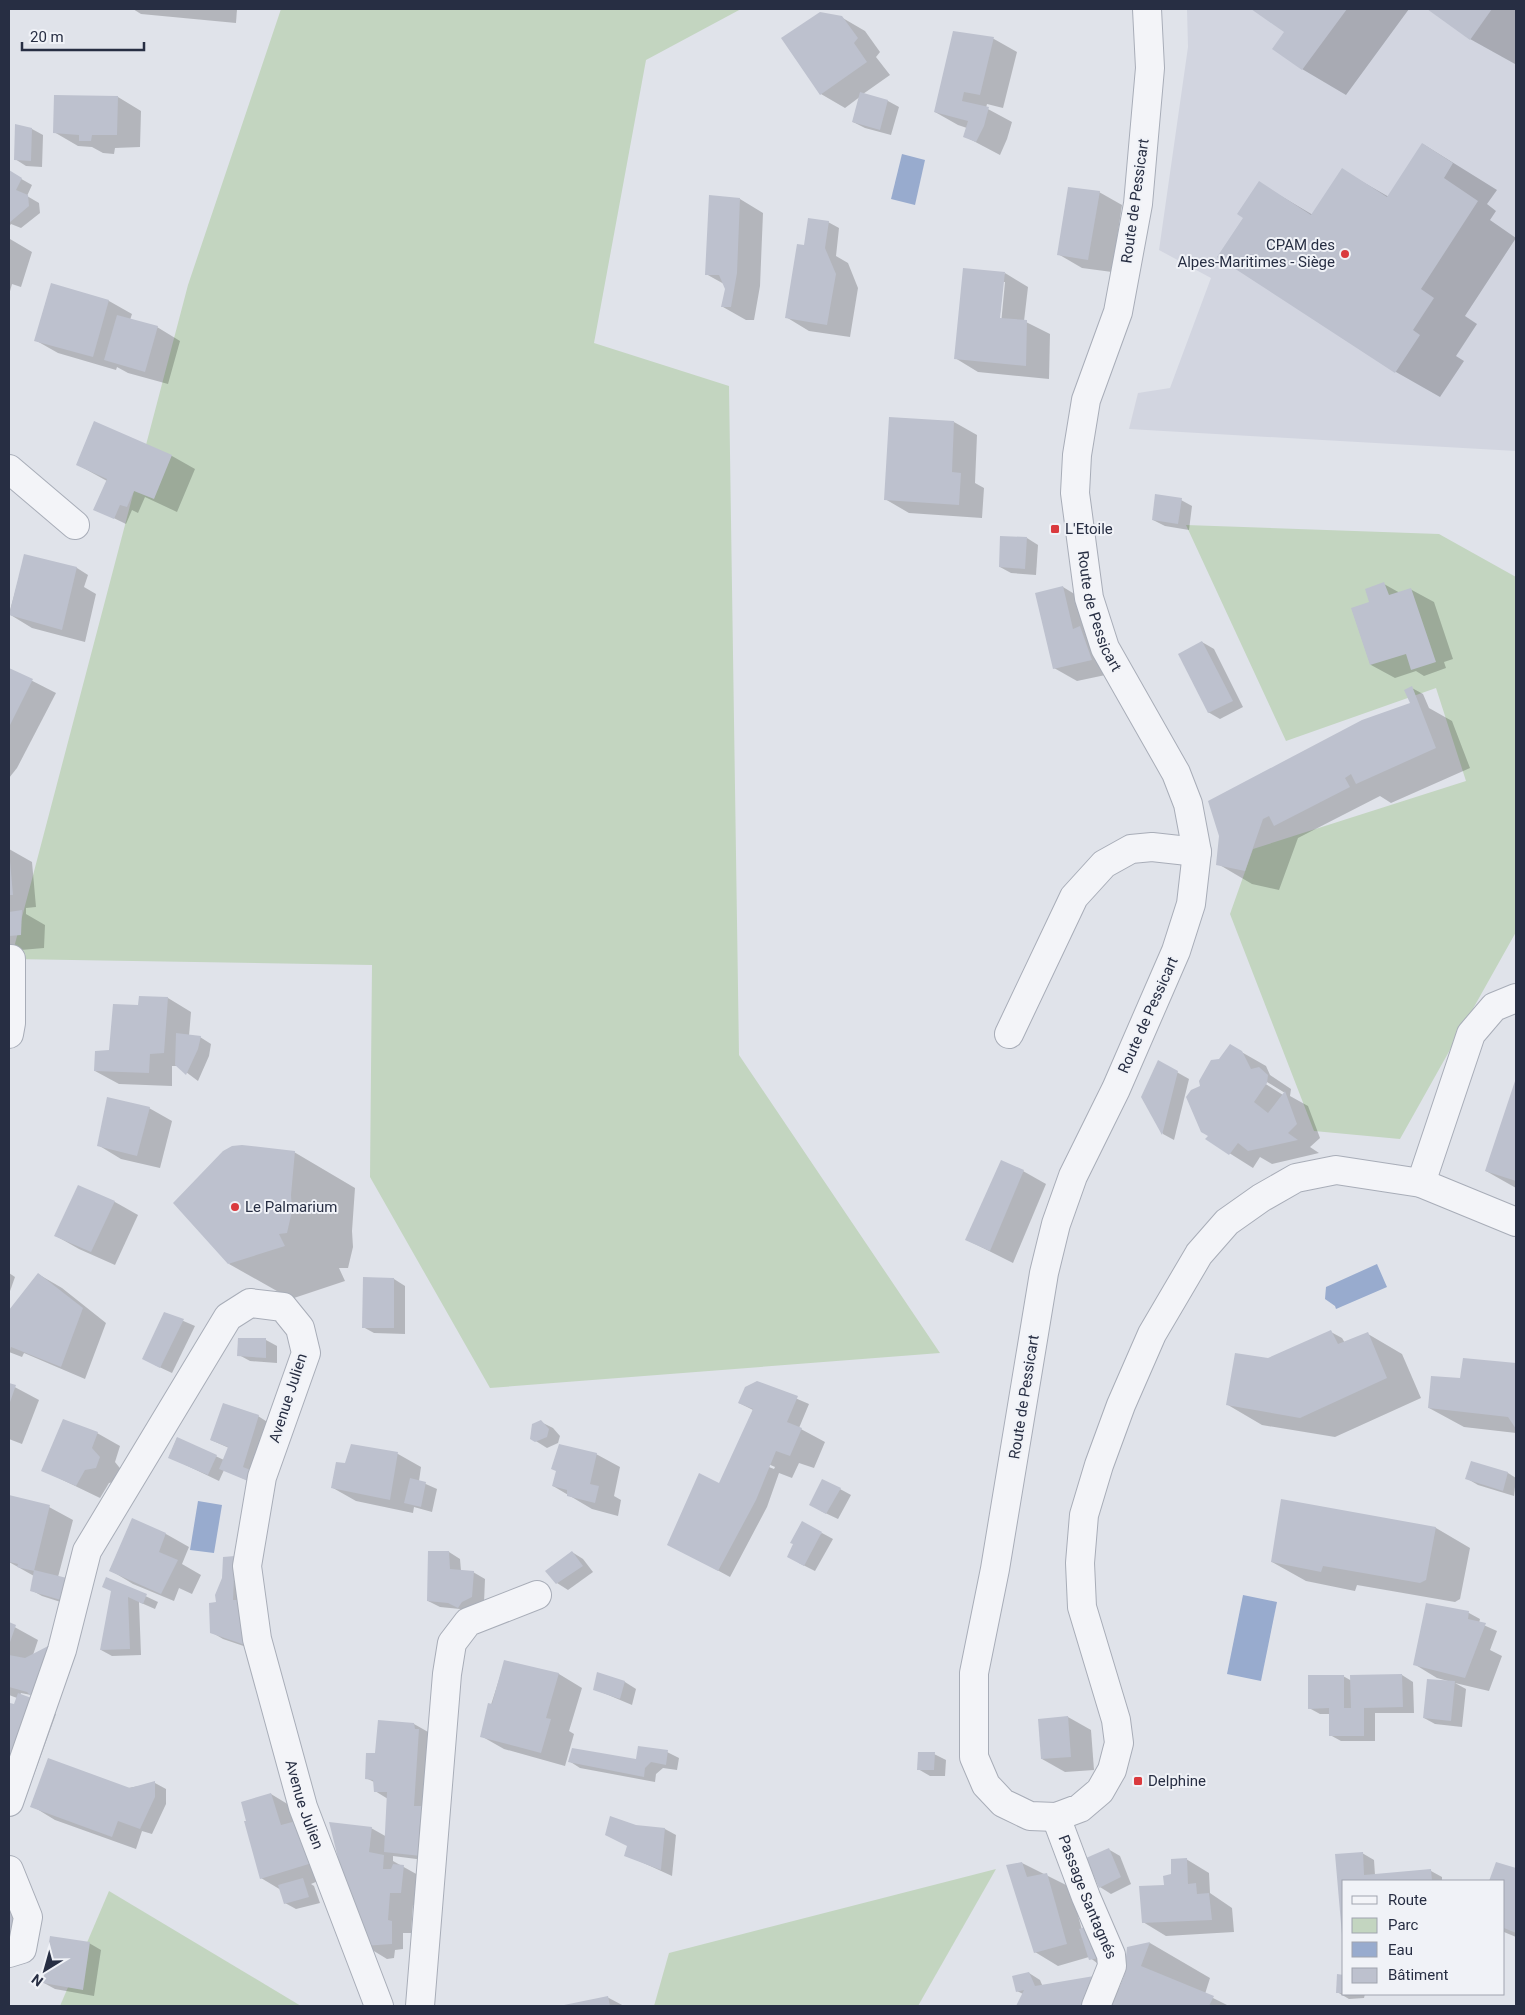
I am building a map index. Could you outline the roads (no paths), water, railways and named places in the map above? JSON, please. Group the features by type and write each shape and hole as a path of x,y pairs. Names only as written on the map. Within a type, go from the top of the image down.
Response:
{"street":[{"name":"Route de Pessicart","path":"1146,9 1150,68 1138,204 1118,312 1086,400 1077,455 1076,493 1090,598 1104,648 1176,773 1188,804 1197,852 1191,904 1176,951 1116,1088 1073,1176 1056,1224 1044,1273 996,1568 974,1673 974,1757 986,1785 1003,1803 1030,1816 1056,1817 1080,1808 1100,1791 1112,1770 1119,1743 1116,1720 1082,1607 1080,1563 1084,1515 1099,1464 1121,1405 1152,1334 1199,1254 1227,1222 1261,1198 1296,1178 1336,1170 1421,1183 1516,1222"},
{"path":"9,469 75,525"},
{"path":"1009,1034 1074,897 1104,864 1131,849 1152,847 1197,852"},
{"path":"9,959 11,959 11,1023 9,1034"},
{"path":"1421,1183 1472,1034 1494,1007 1516,998"},
{"name":"Avenue Julien","path":"9,1802 62,1650 87,1552 228,1317 250,1303 283,1307 300,1328 306,1353 262,1477 247,1566 248,1575 257,1639 303,1807 379,2006"},
{"path":"420,2006 447,1674 452,1643 468,1622 537,1595"},
{"name":"Passage Santagnés","path":"1056,1817 1086,1897 1111,1955 1112,1966 1096,2006"},
{"path":"9,1870 28,1917 22,1949 9,1953"}],"water":[{"path":"902,154 925,160 915,205 891,199"},
{"path":"1377,1264 1387,1287 1336,1309 1335,1306 1325,1299 1326,1287"},
{"path":"198,1501 222,1505 214,1553 190,1550"},
{"path":"1243,1595 1277,1602 1261,1681 1227,1674"}],"place":[{"name":"CPAM des Alpes-Maritimes - Siège","path":"1345,254"},
{"name":"L'Etoile","path":"1055,529"},
{"name":"Le Palmarium","path":"235,1207"},
{"name":"Delphine","path":"1138,1781"}]}
